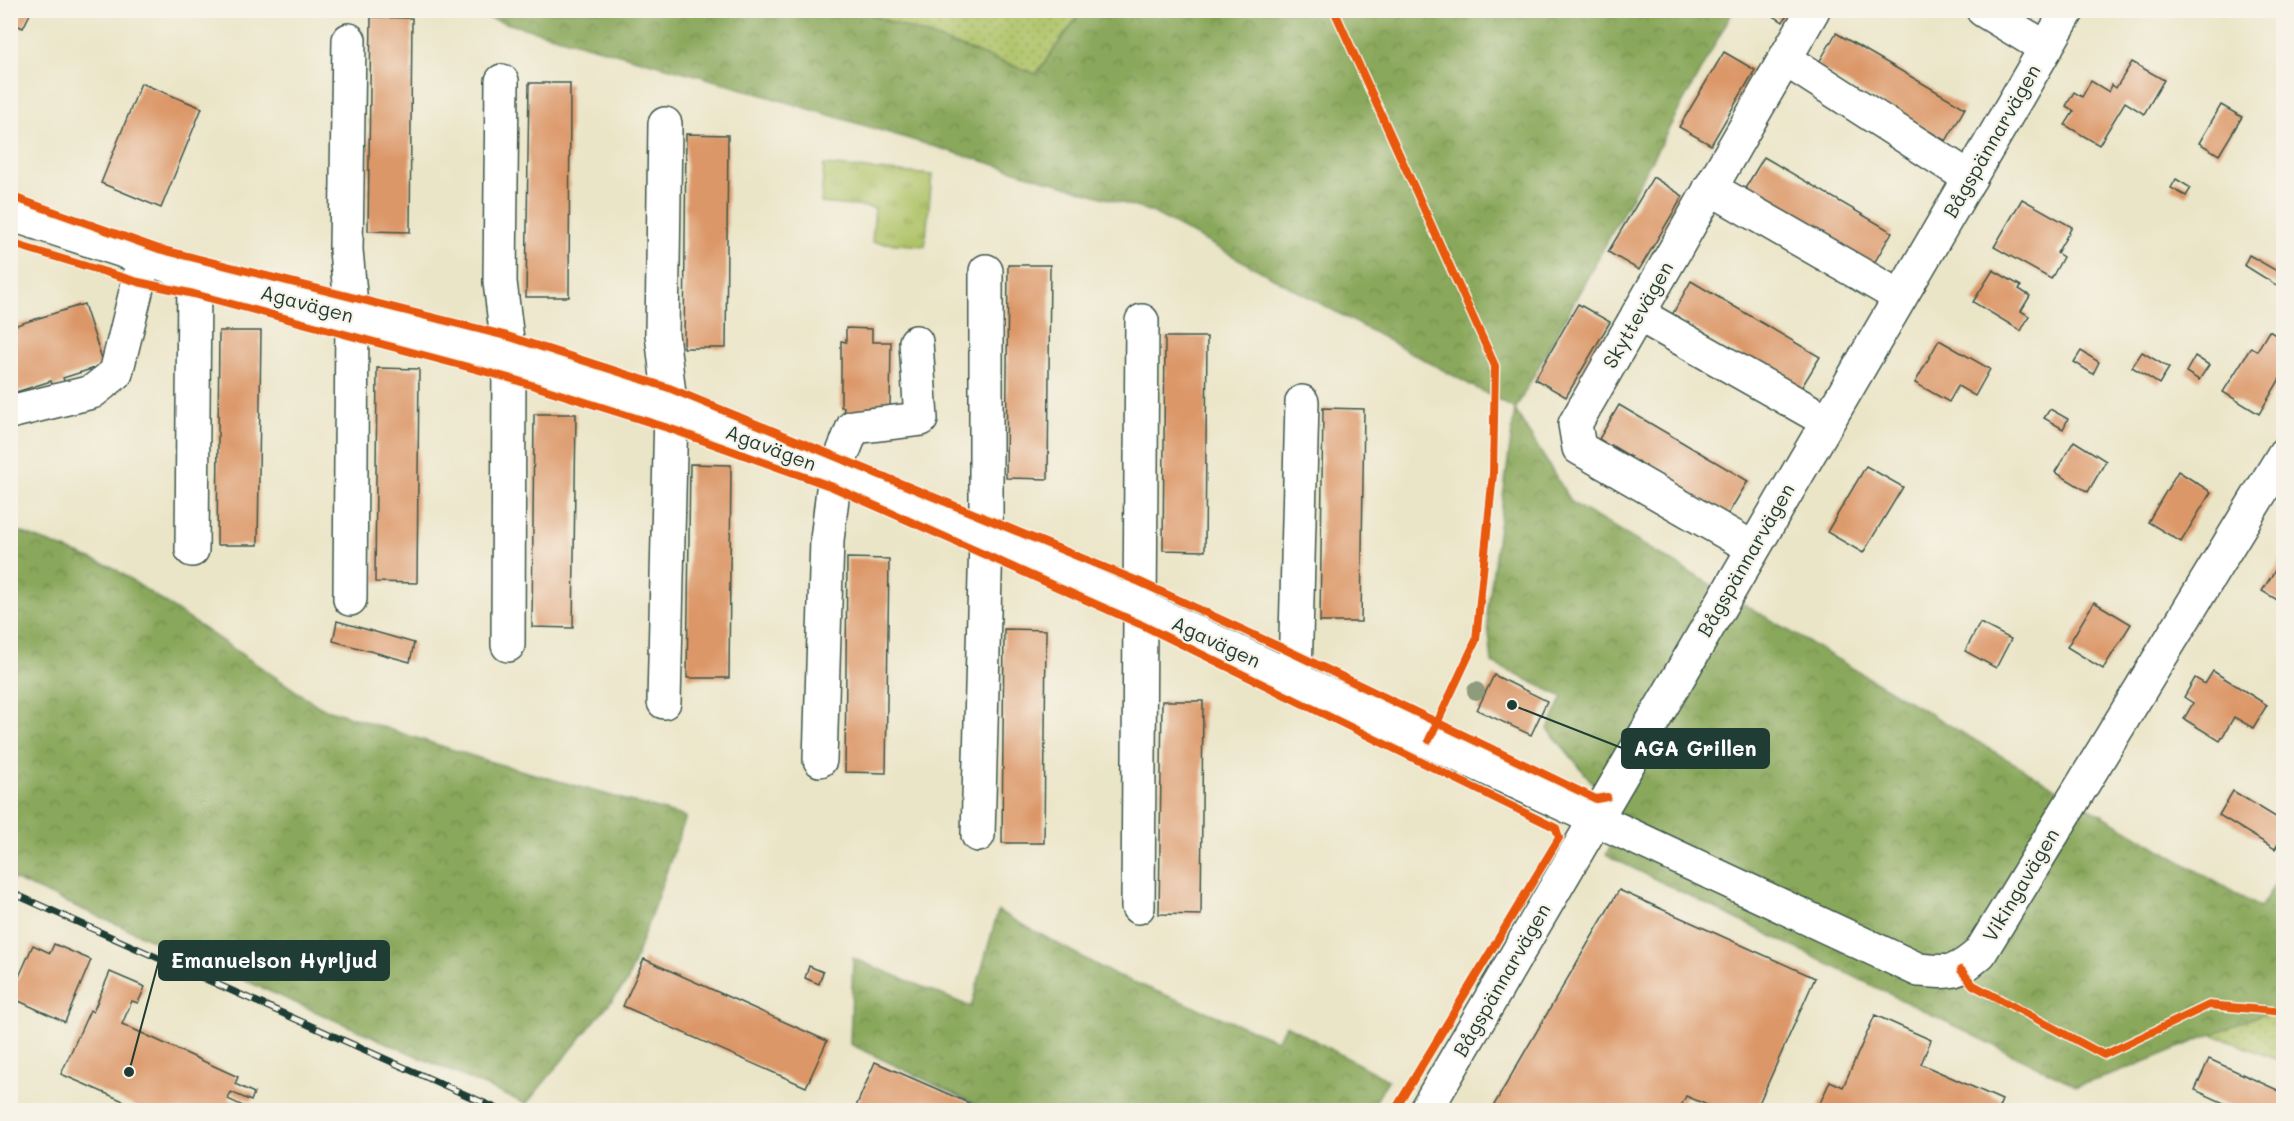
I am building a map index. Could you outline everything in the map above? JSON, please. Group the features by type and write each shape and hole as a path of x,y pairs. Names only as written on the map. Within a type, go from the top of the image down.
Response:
{"street":[{"name":"Skyttevägen","path":"1753,548 1579,448 1575,424 1813,10"},
{"path":"1983,10 2046,48"},
{"name":"Bågspännarvägen","path":"1426,1110 2068,10"},
{"path":"349,40 346,250 352,316 350,599"},
{"path":"1785,59 1970,178"},
{"path":"502,81 500,282 509,356 508,645"},
{"path":"664,702 671,411 662,334 665,124"},
{"path":"1710,188 1900,297"},
{"name":"Agavägen","path":"10,214 194,274 509,356 671,411 835,473 1295,677 1595,819"},
{"path":"10,412 92,392 116,373 144,259"},
{"path":"978,835 986,539 986,271"},
{"path":"192,550 194,274"},
{"path":"1638,314 1827,421"},
{"path":"1138,907 1142,321"},
{"path":"820,759 827,540 835,473 853,427 921,419 916,342"},
{"path":"1295,677 1302,402"},
{"name":"Vikingavägen","path":"1595,819 1919,970 1942,972 1961,970 1980,953 2283,454"}],"green space":[{"path":"462,11 860,11 1036,74 1082,11 1733,11 1515,410 1572,503 2260,908 2283,871 2283,1012 2269,1011 2117,1073 2077,1086 1606,855 1625,822 1548,729 1563,697 1492,663 1487,614 1515,409 1152,212 703,77"},
{"path":"860,11 1082,11 1036,74"},
{"path":"824,165 932,175 925,246 872,242 875,208 821,203"},
{"path":"10,528 112,567 320,707 488,761 686,817 627,982 526,1104 11,878"},
{"path":"998,911 1111,973 1277,1040 1286,1025 1388,1080 1371,1110 988,1110 850,1044 853,958 971,1007"},
{"path":"2269,1011 2283,1012 2283,1062 2212,1034"}],"building":[{"path":"10,10 32,10 23,28 16,25 10,36"},
{"path":"1764,10 1790,10 1783,22"},
{"path":"371,17 412,18 410,232 368,231"},
{"path":"1836,33 1965,108 1946,141 1817,66"},
{"path":"1724,52 1755,70 1711,145 1679,127"},
{"path":"2132,62 2164,80 2144,114 2125,102 2099,145 2065,125 2074,111 2066,106 2074,92 2082,97 2091,81 2109,92 2112,85 2116,88"},
{"path":"141,83 202,108 161,208 101,183"},
{"path":"529,83 570,83 569,297 526,297"},
{"path":"2221,105 2242,117 2219,155 2199,143"},
{"path":"686,134 728,135 726,348 684,348"},
{"path":"1764,157 1892,232 1873,265 1744,190"},
{"path":"1653,177 1683,196 1639,270 1608,252"},
{"path":"2176,179 2191,188 2186,196 2171,188"},
{"path":"2022,199 2072,227 2057,253 2063,257 2051,279 1994,247"},
{"path":"2249,255 2284,275 2281,288 2244,265"},
{"path":"1008,265 1050,265 1048,479 1006,478"},
{"path":"1993,270 2021,286 2019,289 2030,296 2021,311 2029,316 2021,331 1973,302"},
{"path":"1691,281 1820,357 1800,390 1672,315"},
{"path":"84,304 104,365 63,378 65,383 53,387 51,381 10,394 10,327"},
{"path":"1578,304 1610,322 1566,397 1535,379"},
{"path":"846,328 872,329 872,342 891,342 890,407 876,407 876,415 843,415 841,341 846,342"},
{"path":"219,331 261,331 258,545 217,545"},
{"path":"2269,331 2284,340 2284,372 2259,414 2223,392 2251,347 2257,351"},
{"path":"1165,337 1207,337 1205,551 1163,550"},
{"path":"1939,340 1990,369 1975,396 1958,386 1949,402 1915,383"},
{"path":"2081,351 2099,362 2093,374 2074,362"},
{"path":"2142,352 2169,368 2159,384 2132,367"},
{"path":"2195,356 2209,365 2199,380 2186,372"},
{"path":"377,368 419,369 417,583 375,582"},
{"path":"1619,405 1748,481 1728,514 1723,512 1720,517 1716,508 1696,496 1693,501 1686,498 1689,492 1680,487 1677,492 1670,488 1673,483 1653,471 1650,476 1643,472 1646,466 1637,461 1634,467 1627,463 1631,457 1611,445 1607,451 1601,447 1604,442 1599,439"},
{"path":"1323,408 1364,409 1361,622 1320,622"},
{"path":"2050,409 2068,419 2063,429 2044,418"},
{"path":"534,414 576,414 573,628 532,627"},
{"path":"2074,441 2106,461 2088,492 2055,472"},
{"path":"690,464 731,465 729,678 687,678"},
{"path":"1866,466 1903,487 1863,553 1827,532"},
{"path":"2178,471 2211,492 2181,542 2148,522"},
{"path":"2284,556 2284,604 2262,591"},
{"path":"847,558 889,559 886,773 845,772"},
{"path":"2094,602 2131,624 2103,669 2067,647"},
{"path":"337,621 414,643 410,662 333,641"},
{"path":"1980,623 2011,639 1996,668 1965,651"},
{"path":"1004,629 1046,630 1044,843 1002,843"},
{"path":"2213,671 2267,705 2253,728 2234,717 2220,741 2184,719 2193,703 2184,697 2195,678 2205,684"},
{"path":"1494,675 1547,701 1531,735 1477,710"},
{"path":"1162,701 1203,701 1201,915 1159,914"},
{"path":"2233,791 2284,822 2284,835 2275,849 2219,815"},
{"path":"1619,890 1815,978 1756,1110 1719,1110 1686,1096 1679,1110 1491,1110"},
{"path":"54,944 91,960 65,1022 10,997 33,945 50,953"},
{"path":"644,959 827,1041 806,1087 623,1006"},
{"path":"809,966 823,972 819,984 805,978"},
{"path":"110,972 145,987 138,1003 132,1001 122,1024 238,1077 235,1084 254,1093 251,1101 231,1092 228,1099 247,1108 246,1110 144,1110 61,1074 90,1010 93,1012"},
{"path":"1875,1015 1931,1040 1921,1064 2002,1100 1998,1110 1817,1110 1830,1081 1843,1087"},
{"path":"2209,1059 2284,1093 2284,1110 2239,1110 2195,1090"},
{"path":"875,1062 985,1110 855,1109"}],"railway":[{"path":"10,892 500,1110"}],"cycle path":[{"path":"1334,10 1495,366 1493,474 1476,640 1429,740"},
{"path":"10,196 159,249 507,336 669,388 1140,582 1596,799 1607,797"},
{"path":"10,243 138,282 194,294 509,378 671,429 833,487 1140,624 1556,828 1559,838 1395,1110"},
{"path":"1961,970 1973,985 2104,1055 2209,1005 2284,1012"}],"place":[{"name":"AGA Grillen","path":"1512,705"},
{"name":"Emanuelson Hyrljud","path":"129,1072"}]}
